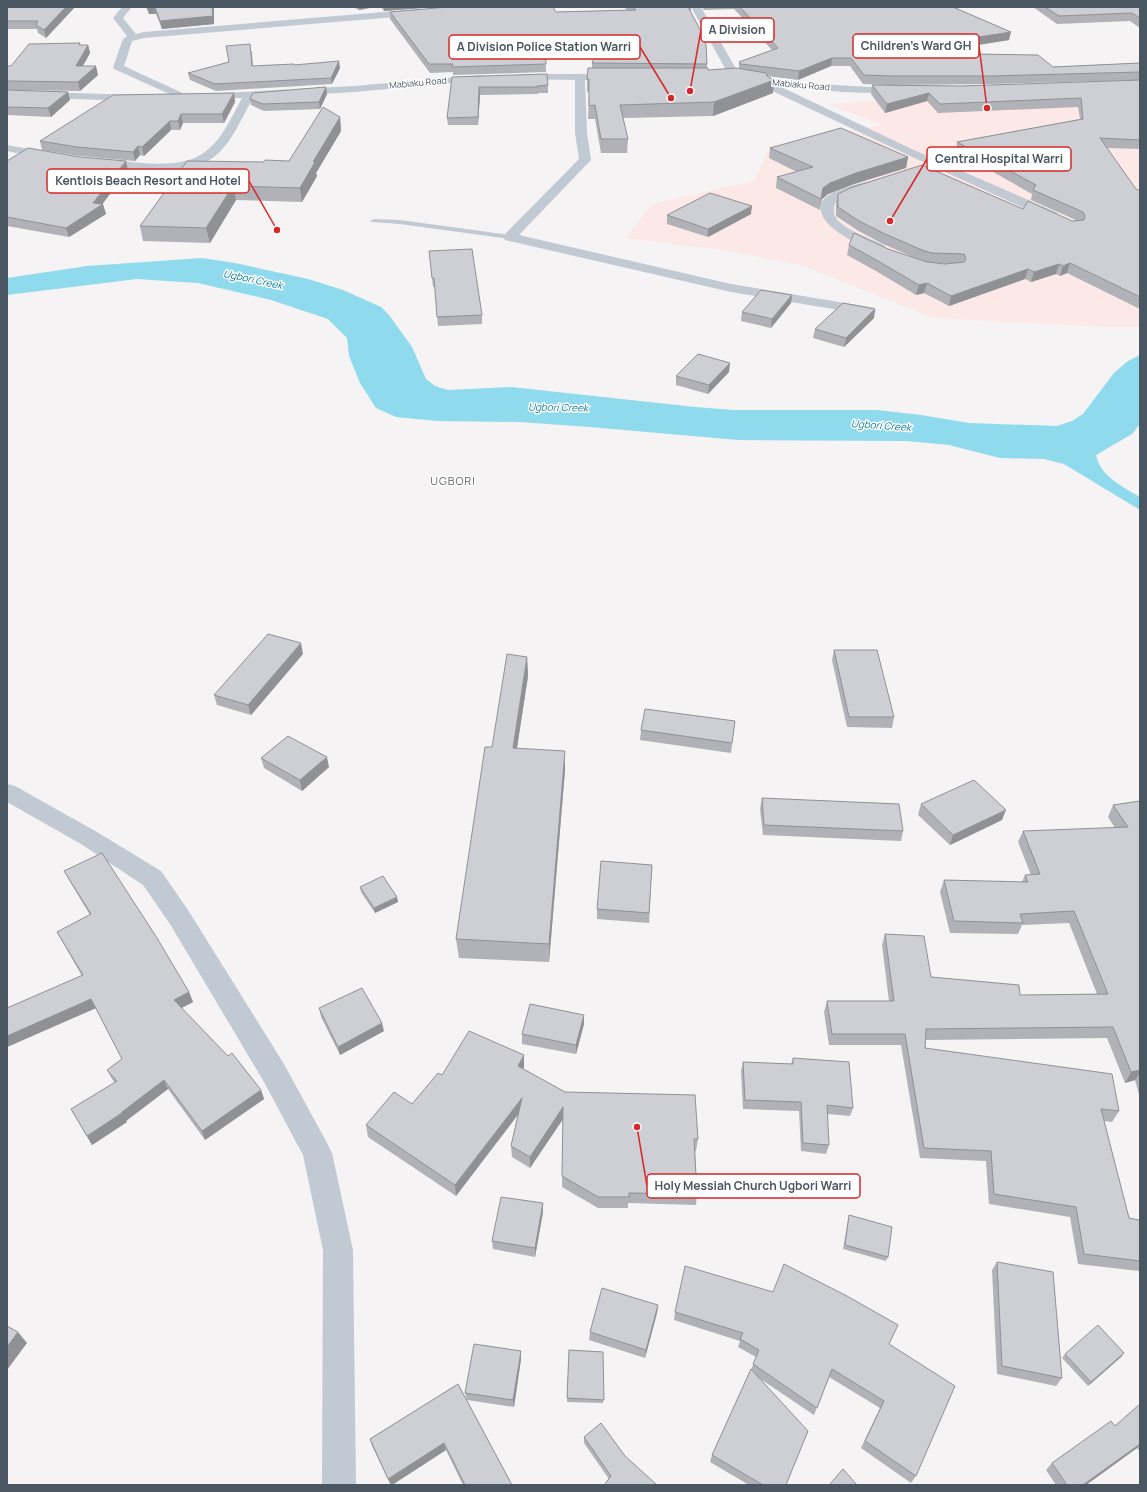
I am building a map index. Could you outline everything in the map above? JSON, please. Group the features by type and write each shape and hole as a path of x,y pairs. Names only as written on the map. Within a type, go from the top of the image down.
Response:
{"street":[{"path":"127,7 118,18 133,38"},
{"path":"696,7 735,77"},
{"path":"323,11 333,19"},
{"path":"185,98 118,67 124,56 128,39 144,35 428,12"},
{"name":"Mabiaku Road","path":"162,98 249,96 490,77"},
{"path":"504,77 630,77"},
{"path":"510,237 585,160 581,133 580,77"},
{"name":"Mabiaku Road","path":"720,77 735,77 764,82 911,91"},
{"path":"764,82 810,106 1063,221"},
{"path":"7,94 147,98"},
{"path":"84,161 172,166 200,160 211,153 226,134 249,96"},
{"path":"7,148 62,158"},
{"path":"923,169 937,164"},
{"path":"880,182 844,193 829,201 826,209 830,219 844,230 891,254"},
{"path":"510,237 731,288 870,311"},
{"path":"7,792 89,838 152,878 179,917 274,1073 317,1153 338,1250 339,1485"}],"lane":[{"path":"374,221 400,222 510,237"}],"shaded area":[{"path":"1140,93 1140,327 1106,327 933,318 801,265 729,251 626,238 652,204 754,181 770,146 883,125 828,104 901,99"}],"water":[{"name":"Ugbori Creek","path":"202,258 235,263 308,279 343,290 381,307 389,315 412,347 426,379 435,386 448,390 511,387 734,410 877,410 921,415 969,423 1057,426 1072,421 1083,414 1114,373 1128,361 1140,355 1140,424 1132,434 1096,455 1098,462 1107,475 1140,497 1140,510 1064,464 1044,459 1000,458 949,445 907,441 738,440 519,422 437,421 396,417 376,408 360,383 349,356 347,338 328,319 271,300 198,283 137,279 7,295 7,278 87,266"}],"building":[{"path":"7,7 66,7 44,30 36,25 38,21 7,21"},
{"path":"155,7 212,7 213,16 160,21"},
{"path":"448,7 553,7 556,12 636,10 632,7 688,7 701,31 706,45 707,64 592,63 602,39 545,43 546,64 452,67 453,64 429,64 390,12"},
{"path":"740,7 953,7 1011,32 972,38 973,54 1038,55 1053,67 1140,63 1140,72 991,76 891,76 864,75 851,58 832,58 799,71 741,64 739,62 778,48"},
{"path":"1045,7 1140,7 1140,18 1132,13 1059,16"},
{"path":"80,43 79,45 88,45 76,66 96,66 78,82 7,81 7,66 11,66 29,44"},
{"path":"250,44 252,66 294,65 339,61 331,78 215,84 188,73 229,62 226,46"},
{"path":"588,68 708,68 708,70 736,68 766,73 767,76 774,80 714,102 620,105 628,139 601,139 595,105 589,106 589,79 587,79"},
{"path":"547,74 548,85 537,86 538,87 479,87 478,117 447,118 452,77"},
{"path":"1140,80 1140,140 1100,138 1136,189 1140,191 1140,297 1070,263 1063,266 1059,264 1034,272 1028,269 951,296 927,283 919,285 849,245 854,233 888,249 927,262 945,264 964,262 966,259 964,254 932,253 922,250 859,221 838,207 838,194 850,188 922,165 1023,209 1028,201 1072,221 1084,220 1085,216 1083,212 1033,190 1036,185 957,142 1083,119 1081,98 940,104 929,93 887,104 872,85 961,86"},
{"path":"326,87 319,102 263,104 250,99 253,93"},
{"path":"7,90 68,92 48,108 7,107"},
{"path":"234,93 222,114 181,114 178,121 170,121 142,147 138,146 133,152 77,147 40,141 113,95"},
{"path":"323,107 340,117 313,162 315,162 300,188 233,186 206,228 140,226 187,161 289,161"},
{"path":"841,128 908,157 856,173 830,183 823,188 821,199 777,177 813,167 770,148"},
{"path":"28,148 80,157 126,161 93,203 103,204 66,228 7,217 7,161"},
{"path":"710,193 752,206 708,229 667,215"},
{"path":"472,249 482,315 437,317 434,278 432,278 429,251"},
{"path":"761,290 792,295 772,319 742,312"},
{"path":"843,303 875,309 846,338 815,329"},
{"path":"698,354 730,363 709,385 676,376"},
{"path":"268,634 301,643 248,705 214,695"},
{"path":"834,650 877,650 894,717 849,717"},
{"path":"507,654 527,657 513,748 565,751 549,944 456,939 485,747 492,747"},
{"path":"645,709 735,721 732,743 641,730"},
{"path":"288,736 327,757 300,780 261,758"},
{"path":"974,780 1006,810 953,835 921,804"},
{"path":"762,798 899,804 903,831 764,825"},
{"path":"1140,801 1140,1070 1131,1072 1113,1027 926,1029 925,1048 1112,1074 1119,1111 1101,1109 1129,1218 1139,1220 1140,1261 1084,1254 1076,1207 994,1194 991,1151 924,1148 905,1034 832,1034 827,1001 894,1001 885,934 924,936 931,977 1019,985 1020,995 1108,994 1074,911 1020,914 1023,923 954,921 944,880 1028,882 1025,875 1040,874 1023,831 1128,827 1113,805"},
{"path":"102,853 157,938 189,992 174,1000 228,1056 232,1053 261,1090 202,1131 164,1080 122,1113 87,1136 71,1109 117,1081 107,1070 122,1059 91,999 7,1036 7,1008 83,975 57,932 91,914 64,871"},
{"path":"601,861 652,865 649,913 597,909"},
{"path":"383,876 397,897 374,908 360,887"},
{"path":"362,988 382,1023 338,1047 319,1008"},
{"path":"530,1004 584,1015 576,1045 522,1034"},
{"path":"469,1031 524,1055 518,1066 565,1092 695,1095 698,1139 694,1139 697,1194 629,1193 629,1197 598,1197 562,1176 563,1107 530,1157 511,1146 522,1098 455,1185 366,1125 394,1092 412,1104 438,1073 442,1075"},
{"path":"793,1058 849,1062 853,1108 827,1105 829,1145 803,1143 801,1102 745,1100 743,1062 793,1064"},
{"path":"501,1197 543,1203 535,1248 492,1241"},
{"path":"849,1215 892,1227 888,1257 845,1245"},
{"path":"997,1262 1053,1272 1062,1378 1002,1366"},
{"path":"784,1264 847,1296 898,1325 889,1344 955,1386 916,1476 865,1441 884,1401 832,1369 817,1408 753,1364 759,1350 740,1339 743,1333 675,1312 685,1266 773,1292"},
{"path":"602,1288 658,1305 646,1350 590,1332"},
{"path":"1098,1325 1124,1353 1091,1382 1065,1354"},
{"path":"7,1326 18,1332 7,1347"},
{"path":"474,1344 521,1351 513,1400 465,1393"},
{"path":"569,1350 603,1352 604,1400 567,1398"},
{"path":"751,1369 808,1431 786,1485 763,1485 712,1455"},
{"path":"458,1384 512,1485 465,1485 444,1443 388,1479 370,1439"},
{"path":"1140,1404 1140,1444 1083,1485 1067,1485 1052,1463 1111,1421 1115,1426"},
{"path":"601,1423 625,1456 657,1485 604,1485 611,1476 584,1437"},
{"path":"843,1469 857,1485 829,1485"}],"place":[{"name":"A Division","path":"690,91"},
{"name":"A Division Police Station Warri","path":"671,98"},
{"name":"Children's Ward GH","path":"987,108"},
{"name":"Central Hospital Warri","path":"890,221"},
{"name":"Kentlois Beach Resort and Hotel","path":"277,230"},
{"name":"Holy Messiah Church Ugbori Warri","path":"637,1127"}],"district":[{"name":"UGBORI","path":"453,481"}]}
